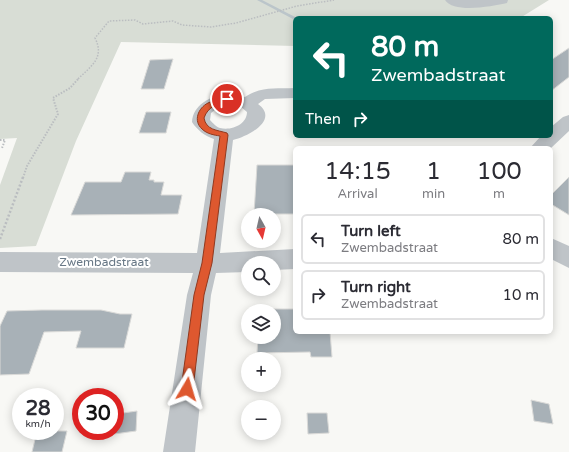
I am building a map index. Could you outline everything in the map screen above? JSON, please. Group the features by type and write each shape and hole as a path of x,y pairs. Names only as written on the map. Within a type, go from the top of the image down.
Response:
{"street":[{"path":"450,0 465,5 482,5 502,0"},
{"path":"248,103 261,94 293,93"},
{"path":"227,99 240,100 254,107 257,113 254,123 244,131 224,135 212,132 205,128 201,122 202,112 210,105 227,99"},
{"path":"553,135 569,121"},
{"path":"179,452 199,295 207,263 224,135"},
{"path":"540,146 549,138"},
{"path":"553,249 569,258"},
{"name":"Zwembadstraat","path":"0,262 207,263 293,259"}],"path":[{"path":"0,239 28,166 58,114 53,98 70,88 97,60 99,46 95,38 109,21 135,20 143,24 173,21 182,25 211,27 236,23 283,10 334,0"},
{"path":"0,140 5,140 2,148"}],"shaded area":[{"path":"0,0 549,0 523,16 293,16 293,46 121,42 76,141 36,246 0,248 0,185 17,138 0,139"}],"building":[{"path":"569,48 569,77 553,89 553,59"},
{"path":"173,59 164,89 141,89 150,60"},
{"path":"146,112 171,112 166,133 139,133"},
{"path":"257,165 293,165 293,214 281,214 281,208 254,208"},
{"path":"125,172 151,172 149,180 154,180 154,182 164,182 161,195 182,195 178,214 71,215 85,182 121,182"},
{"path":"569,177 569,215 553,205 553,193"},
{"path":"281,309 293,309 293,334 330,334 332,357 311,357 310,352 257,352 258,344 281,344"},
{"path":"101,310 120,314 132,314 124,348 76,348 81,331 44,332 29,374 0,375 0,326 7,311"},
{"path":"531,400 549,404 553,424 534,421"},
{"path":"137,411 136,431 124,433 124,413"},
{"path":"307,413 327,413 329,433 308,434"},
{"path":"64,431 67,431 62,452 32,452 35,440 64,440"}],"waterway":[{"path":"259,0 293,17"}],"route":[{"path":"187,389 199,295 207,263 224,135 212,132 205,128 200,118 202,112 210,105 227,99"}]}
